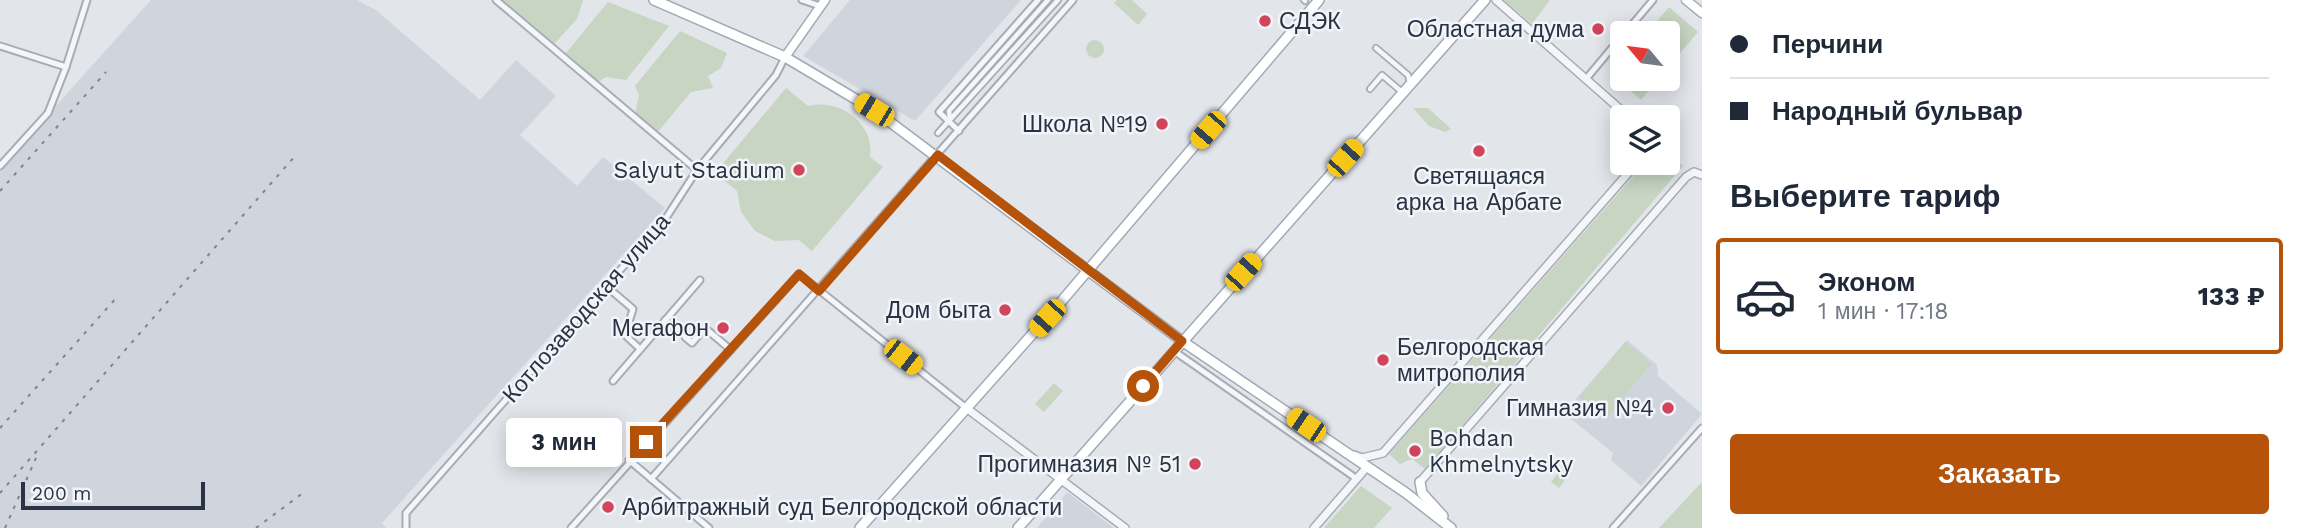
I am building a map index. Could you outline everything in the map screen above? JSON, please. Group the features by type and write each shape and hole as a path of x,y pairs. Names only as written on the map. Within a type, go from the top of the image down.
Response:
{"main road":[{"path":"654,0 783,56 874,110 938,155 1182,341 1452,528"},
{"path":"860,528 1089,269 1318,0"},
{"path":"1018,528 1485,0"},
{"path":"1686,0 1702,13"},
{"path":"783,56 822,3"},
{"path":"1420,482 1422,493 1452,528"}],"street":[{"path":"0,166 48,113 87,0"},
{"path":"496,0 697,170"},
{"path":"802,0 822,3"},
{"path":"959,131 939,112 1038,0"},
{"path":"949,120 949,111 1048,0"},
{"path":"938,133 1058,0"},
{"path":"651,479 1073,0"},
{"path":"1496,0 1615,105"},
{"path":"1635,21 1653,0"},
{"path":"0,46 66,67"},
{"path":"1376,48 1408,75 1410,84"},
{"path":"1586,79 1610,50"},
{"name":"Котлозаводская улица","path":"406,528 406,513 666,218 697,170 770,82 783,56"},
{"path":"1370,89 1382,75 1403,93"},
{"path":"1420,482 1686,177 1694,172 1702,175"},
{"path":"1347,453 1362,458 1383,453 1626,175"},
{"path":"571,528 629,460 799,274 965,407 1125,528"},
{"path":"613,381 700,280"},
{"path":"606,286 633,309 625,335 640,349"},
{"path":"665,320 677,331"},
{"path":"685,337 692,343 705,328 731,350"},
{"path":"1174,351 1357,480"},
{"path":"1613,528 1702,428"},
{"path":"629,460 709,528"},
{"path":"1314,528 1367,467"}],"shaded area":[{"path":"151,0 357,0 376,10 480,100 516,60 556,96 520,135 577,186 603,157 665,208 382,523 386,528 0,528 0,168"},
{"path":"850,0 1021,0 915,121 803,56"},
{"path":"1627,340 1657,365 1658,376 1702,414 1641,486 1611,460 1613,453 1564,413"},
{"path":"1067,492 1114,528 1037,528"}],"green space":[{"path":"502,0 583,0 577,19 554,44"},
{"path":"1117,0 1132,0 1147,14 1138,25 1114,3"},
{"path":"1504,0 1550,0 1532,24"},
{"path":"608,2 669,26 626,80 606,77 598,82 566,53"},
{"path":"1669,7 1698,32 1680,53 1680,21 1657,21"},
{"path":"680,31 727,53 721,68 708,76 713,88 691,92 657,133 635,115 639,95 635,86"},
{"path":"1095,40 1101,43 1104,49 1101,55 1095,58 1089,55 1086,49 1089,43"},
{"name":"Salyut Stadium","path":"786,88 808,106 831,106 852,116 867,134 870,157 883,167 812,251 799,240 775,241 755,231 741,212 737,191 715,173"},
{"path":"1631,91 1649,91 1641,100"},
{"path":"1413,108 1428,108 1451,129 1445,132 1429,126"},
{"path":"1634,175 1675,175 1425,469 1412,459 1400,464 1389,454"},
{"path":"1625,342 1651,364 1606,418 1579,397"},
{"path":"1054,383 1063,391 1044,412 1035,404"},
{"path":"1563,466 1571,472 1559,488 1551,482"},
{"path":"1702,482 1702,528 1659,528"},
{"path":"1361,486 1392,508 1374,528 1324,528"}],"railway":[{"path":"0,191 106,72"},
{"path":"0,493 295,156"},
{"path":"0,428 118,296"},
{"path":"5,528 36,458"},
{"path":"256,528 303,493"}],"place":[{"name":"СДЭК","path":"1265,21"},
{"name":"Областная дума","path":"1598,29"},
{"name":"Школа №19","path":"1162,124"},
{"name":"Светящаяся арка на Арбате","path":"1479,151"},
{"name":"Salyut Stadium","path":"799,170"},
{"name":"Дом быта","path":"1005,310"},
{"name":"Мегафон","path":"723,328"},
{"name":"Белгородская митрополия","path":"1383,360"},
{"name":"Гимназия №4","path":"1668,408"},
{"name":"Bohdan Khmelnytsky","path":"1415,451"},
{"name":"Прогимназия № 51","path":"1195,464"},
{"name":"Арбитражный суд Белгородской области","path":"608,507"}],"route":[{"path":"646,442 799,274 819,291 938,155 1182,341 1143,386"}]}
